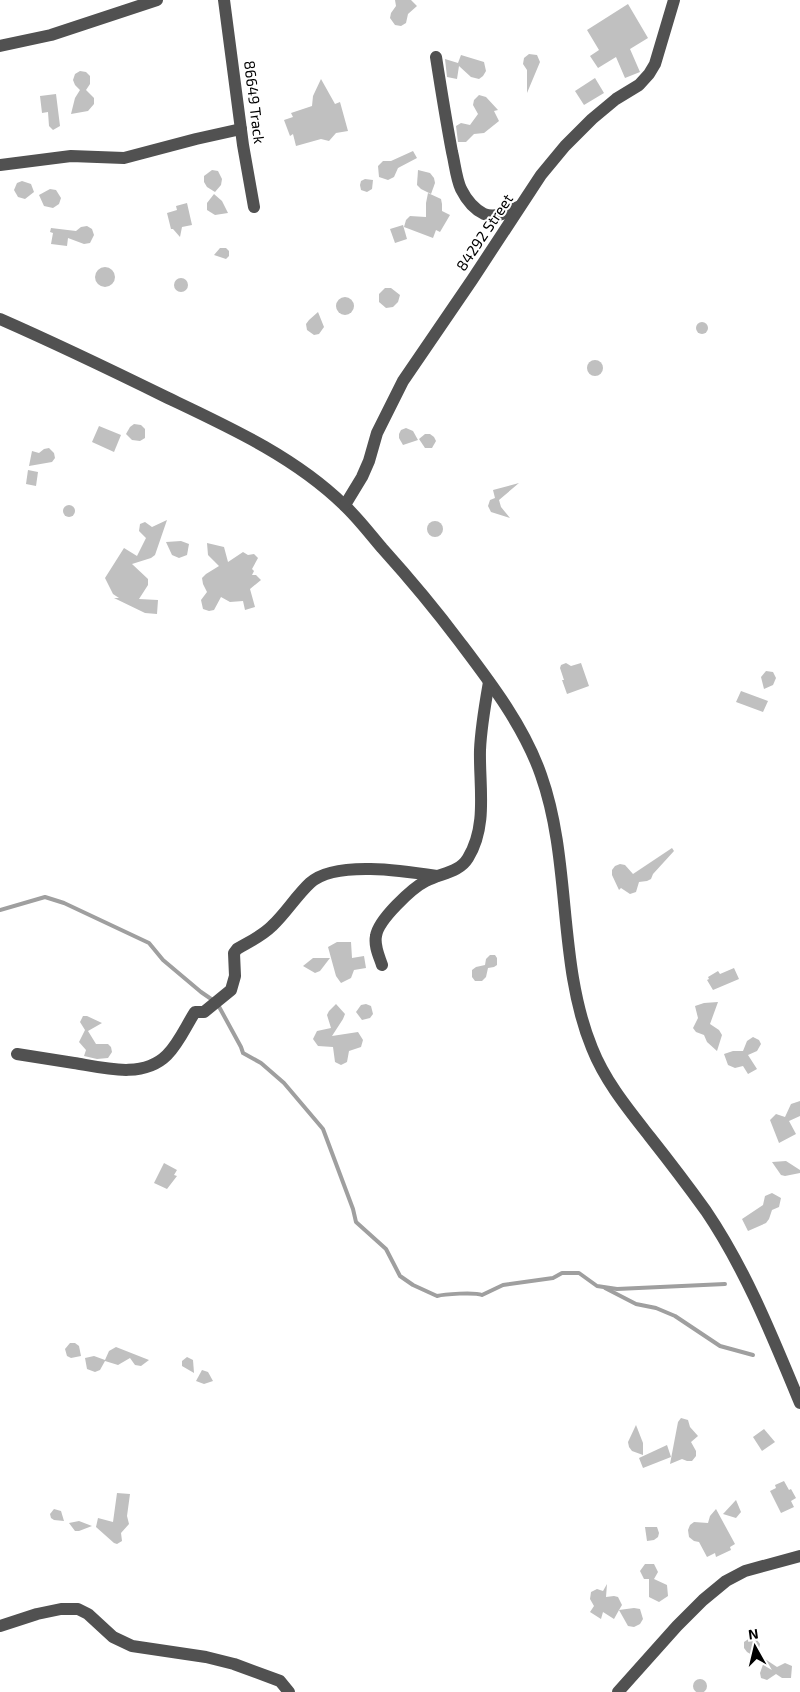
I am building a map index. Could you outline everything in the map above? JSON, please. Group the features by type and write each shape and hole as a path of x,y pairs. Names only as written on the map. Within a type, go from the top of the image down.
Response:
{"street":[{"path":"0,46 51,35 157,0"},
{"name":"86649 Track","path":"224,0 241,129 254,207"},
{"name":"84292 Street","path":"345,505 362,477 377,433 403,381 541,175 565,146 592,119 616,99 639,85 649,74 655,64 674,0"},
{"path":"436,57 449,137 461,188 468,200 486,215 508,212 521,205"},
{"path":"0,165 71,156 124,158 241,129"},
{"path":"0,319 92,360 256,442 321,485 345,505 412,581 489,682 526,741 541,774 551,809 559,857 573,976 581,1016 592,1049 625,1105 707,1213 734,1258 756,1301 800,1403"},
{"path":"382,965 375,943 376,934 382,923 413,890 426,881 460,867 468,859 479,832 481,796 480,750 489,682"},
{"path":"17,1054 118,1071 137,1069 153,1063 166,1056 175,1046 195,1012 204,1012 232,990 235,976 234,953 237,949 270,928 318,877 336,872 365,869 437,876"},
{"path":"618,1692 677,1626 703,1600 726,1581 745,1571 800,1556"},
{"path":"0,1626 60,1609 78,1610 88,1614 113,1637 132,1646 206,1657 234,1664 280,1681 289,1692"}],"building":[{"path":"395,0 411,0 417,6 408,14 406,23 401,26 395,25 390,18 396,6"},
{"path":"628,4 648,38 630,49 640,72 625,78 616,57 598,68 590,56 599,50 587,30"},
{"path":"529,54 537,55 540,62 527,93 527,70 523,64 524,58"},
{"path":"461,55 484,62 486,71 483,76 479,79 471,77 459,66 457,79 447,77 445,59 458,63"},
{"path":"80,71 86,72 90,76 90,84 86,90 94,98 94,104 88,111 71,114 75,98 80,90 73,80 75,74"},
{"path":"595,78 604,93 584,105 575,91"},
{"path":"321,79 335,104 340,102 348,131 336,133 329,141 321,139 296,146 293,134 290,136 284,120 293,117 291,113 312,106 313,96"},
{"path":"56,94 60,126 53,130 49,126 48,112 42,113 40,96"},
{"path":"479,95 486,97 498,110 494,111 499,121 484,133 474,134 466,142 458,142 456,126 461,123 470,125 478,114 473,105 474,100"},
{"path":"413,151 417,158 398,168 394,177 388,180 379,177 378,166 383,161 391,161"},
{"path":"212,170 218,171 222,179 221,185 215,192 207,187 204,182 204,176"},
{"path":"418,170 430,173 434,178 435,183 431,194 417,185"},
{"path":"365,179 373,180 372,189 367,192 361,190 360,185 361,181"},
{"path":"22,181 31,184 34,192 25,199 18,197 14,190 17,183"},
{"path":"50,189 56,190 61,198 59,204 53,208 44,206 39,195"},
{"path":"428,193 441,199 442,211 450,215 440,232 436,230 433,238 404,227 406,220 410,216 426,217"},
{"path":"214,194 222,201 228,213 215,215 207,210 207,203"},
{"path":"187,203 192,225 182,227 180,237 171,229 167,213 177,210 176,206"},
{"path":"403,225 407,239 395,243 390,229"},
{"path":"87,226 92,229 94,235 90,243 84,244 68,238 67,246 51,244 53,233 50,232 51,228 76,231 81,227"},
{"path":"220,248 226,248 229,251 229,256 226,259 214,255"},
{"path":"105,267 112,270 115,277 112,284 105,287 98,284 95,277 98,270"},
{"path":"181,278 186,280 188,285 186,290 181,292 176,290 174,285 176,280"},
{"path":"385,288 391,288 400,295 398,302 393,307 386,308 379,302 379,294"},
{"path":"345,297 351,300 354,306 351,312 345,315 339,312 336,306 339,300"},
{"path":"318,312 324,327 319,334 314,335 307,330 306,324"},
{"path":"704,322 707,323 707,333 700,334 697,333 696,326 697,323"},
{"path":"595,360 603,368 595,376 587,368"},
{"path":"134,424 141,425 145,429 145,438 140,441 132,440 126,434"},
{"path":"99,426 121,435 114,452 92,442"},
{"path":"406,428 413,431 418,440 403,445 399,434 401,430"},
{"path":"425,434 430,434 436,441 432,448 425,448 419,439"},
{"path":"49,448 54,453 55,458 52,462 29,466 32,451 39,453"},
{"path":"28,470 38,472 36,486 26,484"},
{"path":"519,483 499,500 501,507 510,518 491,512 488,506 490,500 495,498 493,490"},
{"path":"67,505 71,505 75,511 71,517 67,517 63,513 63,509"},
{"path":"167,520 155,555 132,564 148,579 148,585 139,599 158,600 157,614 145,613 114,598 119,598 113,594 105,578 124,548 137,556 146,538 139,531 140,524 145,522 152,527"},
{"path":"432,521 438,521 443,526 441,535 432,537 427,532 427,526"},
{"path":"181,541 189,544 187,555 179,558 172,555 166,542"},
{"path":"207,543 224,547 228,562 243,552 248,555 254,554 258,558 252,569 254,571 252,575 256,575 261,580 250,589 255,607 245,610 243,601 230,602 221,597 214,610 203,609 201,600 207,592 202,578 219,566 208,555"},
{"path":"566,663 571,666 581,663 589,686 567,694 560,668 561,665"},
{"path":"766,671 773,672 776,678 773,685 764,689 761,677"},
{"path":"741,691 768,701 763,712 736,702"},
{"path":"672,848 674,851 653,874 651,879 639,882 636,892 630,894 621,888 619,890 612,875 612,870 615,866 625,865 633,874"},
{"path":"337,942 351,942 352,958 364,956 366,968 354,970 351,978 341,983 336,976 328,947"},
{"path":"490,955 495,955 497,965 488,968 486,977 482,981 475,981 472,977 472,970 485,965 486,959"},
{"path":"313,958 330,958 320,971 315,973 303,966"},
{"path":"734,968 739,979 713,990 707,980 709,979 708,977 718,971 720,974"},
{"path":"718,1002 710,1024 719,1030 722,1035 717,1051 707,1042 704,1035 696,1032 693,1028 698,1018 695,1006"},
{"path":"336,1004 345,1014 332,1036 358,1032 363,1040 361,1047 349,1051 347,1062 341,1065 335,1062 333,1047 318,1046 313,1039 317,1031 331,1028 327,1015"},
{"path":"361,1005 371,1006 373,1014 370,1018 362,1020 356,1012"},
{"path":"83,1016 102,1023 88,1031 96,1044 108,1044 111,1047 112,1052 108,1058 97,1059 84,1056 86,1050 79,1042 85,1030 80,1022"},
{"path":"753,1037 759,1040 761,1044 757,1051 748,1055 757,1069 748,1074 743,1066 735,1068 728,1065 724,1054 733,1051 743,1051 747,1041"},
{"path":"800,1101 800,1116 789,1121 796,1134 779,1143 770,1120 776,1114 785,1117 791,1104"},
{"path":"786,1161 800,1170 800,1173 781,1175 772,1162"},
{"path":"164,1163 177,1170 174,1175 177,1176 167,1189 154,1183"},
{"path":"772,1193 781,1198 779,1207 772,1210 766,1223 748,1231 742,1219 763,1205 765,1196"},
{"path":"70,1343 75,1343 79,1346 81,1356 71,1358 67,1356 65,1349"},
{"path":"116,1347 149,1360 141,1366 135,1365 130,1358 118,1365 105,1361 100,1370 95,1372 87,1369 85,1358 94,1356 105,1360 109,1351"},
{"path":"187,1357 193,1360 194,1373 182,1366 182,1361"},
{"path":"202,1370 208,1372 213,1381 204,1384 196,1381"},
{"path":"681,1418 688,1420 690,1427 698,1436 691,1442 696,1451 696,1456 692,1461 682,1459 670,1464 678,1422"},
{"path":"636,1425 643,1443 643,1455 632,1451 629,1447 628,1442"},
{"path":"764,1429 775,1442 762,1451 753,1437"},
{"path":"667,1445 671,1457 643,1468 639,1458"},
{"path":"784,1481 796,1498 791,1501 794,1507 781,1513 770,1491 776,1488 775,1485"},
{"path":"117,1493 130,1494 127,1516 129,1524 121,1533 122,1541 117,1544 96,1527 98,1518 113,1522"},
{"path":"736,1500 741,1512 736,1518 723,1514"},
{"path":"54,1509 61,1511 64,1521 51,1518 50,1514"},
{"path":"716,1509 735,1544 730,1547 731,1550 716,1557 715,1553 707,1557 699,1542 689,1537 688,1530 694,1522 708,1523 710,1516"},
{"path":"79,1521 92,1526 75,1531 69,1523"},
{"path":"645,1527 657,1527 658,1537 647,1541"},
{"path":"645,1564 654,1564 658,1572 654,1579 667,1585 668,1596 659,1602 649,1597 649,1579 644,1579 640,1571"},
{"path":"607,1584 606,1597 618,1597 622,1605 614,1619 603,1612 601,1619 590,1612 594,1606 590,1599 591,1592 597,1589 603,1591"},
{"path":"640,1609 643,1619 640,1624 634,1627 628,1626 619,1610"},
{"path":"750,1638 757,1640 760,1644 757,1658 744,1648 744,1642"},
{"path":"765,1659 777,1667 785,1663 792,1666 791,1678 782,1678 776,1674 767,1680 761,1678 760,1673"},
{"path":"700,1679 705,1681 707,1686 705,1691 700,1693 695,1691 693,1686 695,1681"}],"waterway":[{"path":"0,910 45,897 64,903 149,943 163,960 217,1003 243,1053 261,1063 284,1083 323,1129 353,1209 356,1222 386,1249 400,1276 413,1285 437,1296 459,1294 482,1295 503,1285 553,1278 562,1273 579,1273 597,1286 617,1289 725,1284"},
{"path":"605,1288 636,1304 656,1308 675,1316 720,1346 753,1355"}]}
